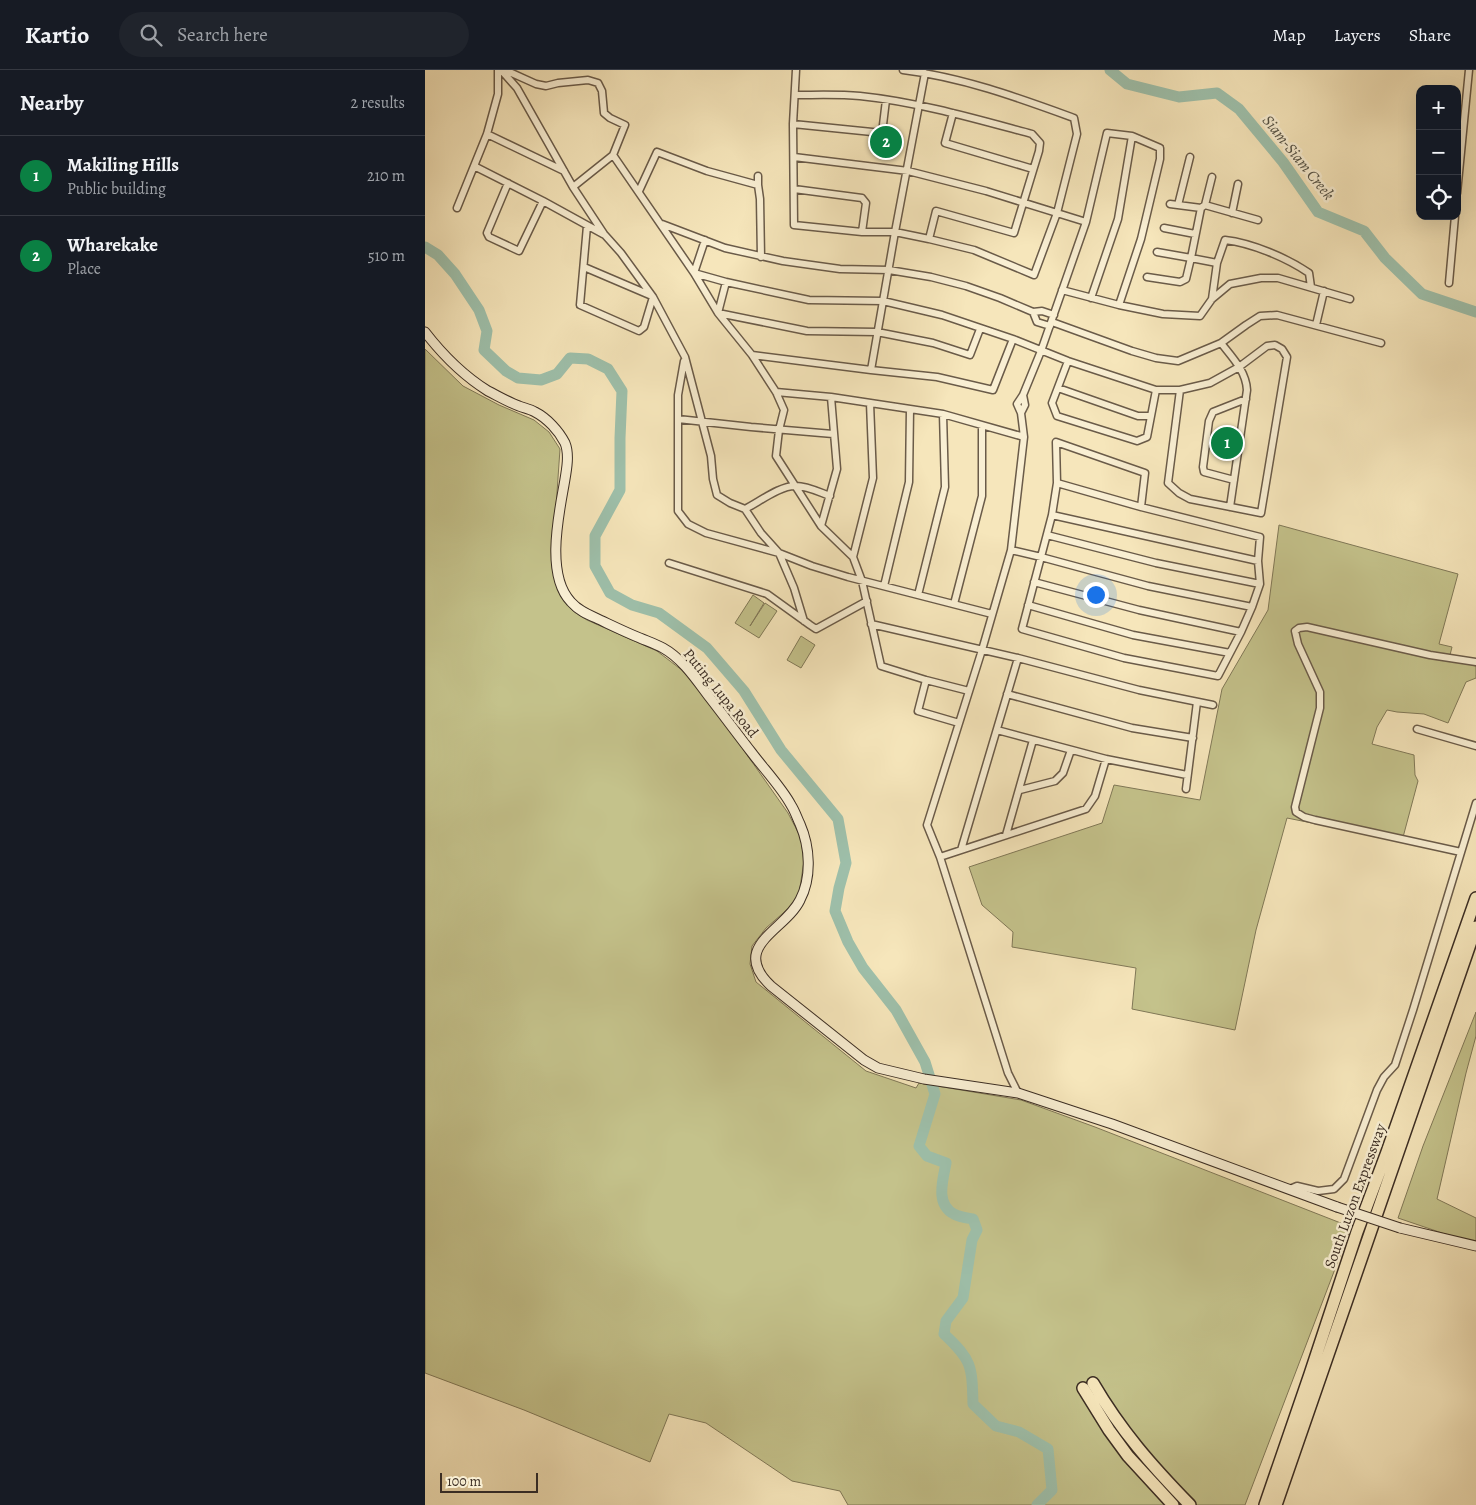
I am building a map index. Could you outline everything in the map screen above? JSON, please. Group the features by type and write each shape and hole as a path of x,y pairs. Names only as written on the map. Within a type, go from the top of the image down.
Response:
{"highway":[{"name":"South Luzon Expressway","path":"1265,1505 1357,1232 1476,898"},
{"name":"South Luzon Expressway","path":"1276,1505 1476,927"},
{"path":"1173,1505 1128,1456 1109,1430 1088,1386 1130,1439 1190,1505"}],"street":[{"path":"457,208 487,134 498,94 500,70"},
{"path":"500,70 517,88 573,187 604,234 621,253 653,297 685,357 711,456 713,479 717,495 745,508 761,533 779,553 794,588 803,621"},
{"path":"505,70 535,84 546,86 588,80 598,83 602,91 604,113 625,126 613,155 573,187"},
{"path":"796,70 793,124 795,224 862,232 895,232 929,239 974,250 1034,275 1057,213 1077,134 1074,118 1004,93 925,73 903,70"},
{"path":"1459,175 1469,70"},
{"path":"871,370 925,73"},
{"path":"795,95 859,96 886,100 953,113 1033,134 1040,143 1039,151 1014,233 936,211 929,239"},
{"path":"793,124 882,133 886,100"},
{"path":"953,113 945,143 1033,168"},
{"path":"1119,305 1141,239 1160,160 1160,148 1132,136 1107,133 1086,222 1041,352 1023,395 1017,404 1021,413 1024,437 1011,550 927,825 940,858 1008,1073 1018,1093 1112,1124 1337,1208 1400,1228 1476,1246"},
{"path":"487,134 564,171"},
{"path":"1091,298 1118,219 1132,136"},
{"path":"639,191 657,152 707,172 758,186"},
{"path":"613,155 661,223 718,313 752,356 776,392 784,410 776,456 821,526 853,557 862,581 881,666 969,691"},
{"path":"1178,205 1190,157"},
{"path":"794,158 907,171 985,191 1086,222"},
{"path":"474,166 604,234"},
{"path":"758,176 761,257"},
{"path":"1147,277 1180,282 1186,279 1195,234 1212,177"},
{"path":"508,183 487,233 489,238 519,251 543,201"},
{"path":"1232,213 1238,184"},
{"path":"794,189 862,198 865,203 862,232"},
{"path":"1170,204 1203,207 1258,220"},
{"path":"1449,283 1455,220"},
{"path":"661,223 725,248 761,257 840,270 889,270 966,286 1033,312 1054,315"},
{"path":"587,226 580,305 640,331 644,328 653,297"},
{"path":"1165,228 1195,234"},
{"path":"694,273 705,240"},
{"path":"1212,299 1217,262 1225,240 1238,241 1292,261 1309,273 1311,287"},
{"path":"1157,252 1217,262"},
{"path":"584,267 653,297"},
{"path":"694,273 809,300 883,301 942,315 1013,339 1041,352 1156,390 1180,390 1210,383 1239,367 1267,346 1275,345 1282,349 1287,357 1261,513 1191,500 1179,493 1168,483 1180,390"},
{"path":"1062,290 1163,314 1200,316 1212,299 1230,284 1261,278 1278,278 1350,299"},
{"path":"718,313 726,282"},
{"path":"1316,325 1324,291"},
{"path":"1033,312 1037,322 1051,324 1156,358 1178,361 1221,343 1260,316 1277,316 1381,343"},
{"path":"718,313 807,331 877,332 933,343 970,355 980,329"},
{"name":"Puting Lupa Road","path":"425,332 462,372 495,394 518,406 535,412 554,427 565,444 567,462 558,521 556,552 558,575 563,591 571,603 581,611 663,648 678,660 697,681 791,804 803,830 808,854 808,874 800,901 763,940 756,951 755,960 762,978 864,1060 879,1068 924,1079 1018,1093"},
{"path":"752,356 937,377 993,390 1013,339"},
{"path":"1221,343 1246,380 1246,399 1230,507"},
{"path":"685,357 678,395 678,511 688,524 706,533 779,553 811,566 992,614"},
{"path":"1068,361 1052,403 1057,416 1137,442 1147,437 1156,390"},
{"path":"1058,388 1138,416 1151,416"},
{"path":"776,392 831,397 943,414 1024,437"},
{"path":"821,526 837,469 831,397"},
{"path":"1234,480 1204,472 1209,421 1213,412 1246,399"},
{"path":"853,557 873,478 871,404"},
{"path":"884,586 909,482 910,409"},
{"path":"918,595 945,487 943,414"},
{"path":"678,419 833,434"},
{"path":"954,604 982,496 983,426"},
{"path":"1057,484 1141,507 1260,537 1257,561 1260,584 1241,632 1218,676 1124,658 1022,629 1052,515 1057,484 1056,442 1145,473 1141,507"},
{"path":"745,508 781,489 795,486 812,488 830,496"},
{"path":"1052,515 1257,561"},
{"path":"1047,535 1156,563 1260,584"},
{"path":"1011,550 1148,586 1252,607"},
{"path":"669,563 767,594 816,629 867,601"},
{"path":"1035,582 1139,610 1241,632"},
{"path":"1028,605 1133,635 1230,653"},
{"path":"871,624 1018,658 1139,690 1213,705"},
{"path":"1461,852 1315,820 1304,817 1296,812 1295,807 1321,699 1320,692 1298,644 1295,631 1299,628 1307,627 1431,656 1476,662"},
{"path":"961,850 1018,658"},
{"path":"926,680 918,712 959,723"},
{"path":"1007,694 1133,728 1193,738"},
{"path":"1186,789 1197,702"},
{"path":"1417,728 1476,746"},
{"path":"997,730 1106,759 1187,774"},
{"path":"1006,836 1033,740"},
{"path":"1019,790 1055,781 1063,772 1071,750"},
{"path":"940,858 1086,809 1095,796 1106,759"},
{"path":"1290,1189 1297,1186 1318,1191 1334,1189 1344,1179 1377,1090 1384,1077 1395,1065 1476,803"}],"shaded area":[{"path":"425,349 463,386 499,405 534,420 549,432 560,449 552,565 561,597 574,612 587,620 657,651 683,671 714,708 788,813 801,838 804,861 798,900 766,928 752,946 750,964 756,982 866,1071 916,1088 919,1083 1021,1100 1351,1227 1245,1505 848,1505 840,1491 792,1481 706,1423 669,1414 650,1462 524,1410 425,1373"},
{"path":"1279,525 1458,574 1439,644 1452,647 1449,659 1476,666 1476,678 1466,682 1448,723 1424,714 1387,710 1377,727 1372,744 1414,755 1415,775 1418,781 1402,841 1287,818 1256,930 1235,1030 1132,1009 1136,968 1012,947 1013,932 982,905 969,867 1102,823 1114,785 1200,800 1222,689 1268,610"},
{"path":"753,595 764,603 750,626 765,603 777,611 759,638 735,623"},
{"path":"801,636 815,645 801,668 787,660"},
{"path":"1476,1012 1476,1036 1437,1199 1476,1218 1476,1242 1398,1218 1423,1146"}],"waterway":[{"name":"Siam-Siam Creek","path":"1110,70 1127,84 1179,97 1217,93 1239,109 1283,162 1318,212 1364,231 1385,258 1422,294 1476,312"},
{"path":"425,247 438,255 455,274 479,310 487,331 484,350 506,371 518,378 541,380 557,374 570,358 588,359 608,369 622,391 620,490 595,536 595,566 610,593 632,605 659,613 707,648 744,691 781,750 838,819 846,863 835,911 848,942 863,968 896,1010 925,1062 935,1094 919,1146 927,1156 946,1163 942,1184 944,1204 948,1210 956,1215 973,1219 977,1230 972,1240 963,1298 946,1321 944,1334 969,1364 973,1404 996,1426 1019,1432 1048,1449 1052,1490 1037,1505"}],"place":[{"name":"Wharekake","path":"886,142"},
{"name":"Makiling Hills","path":"1227,443"}]}
